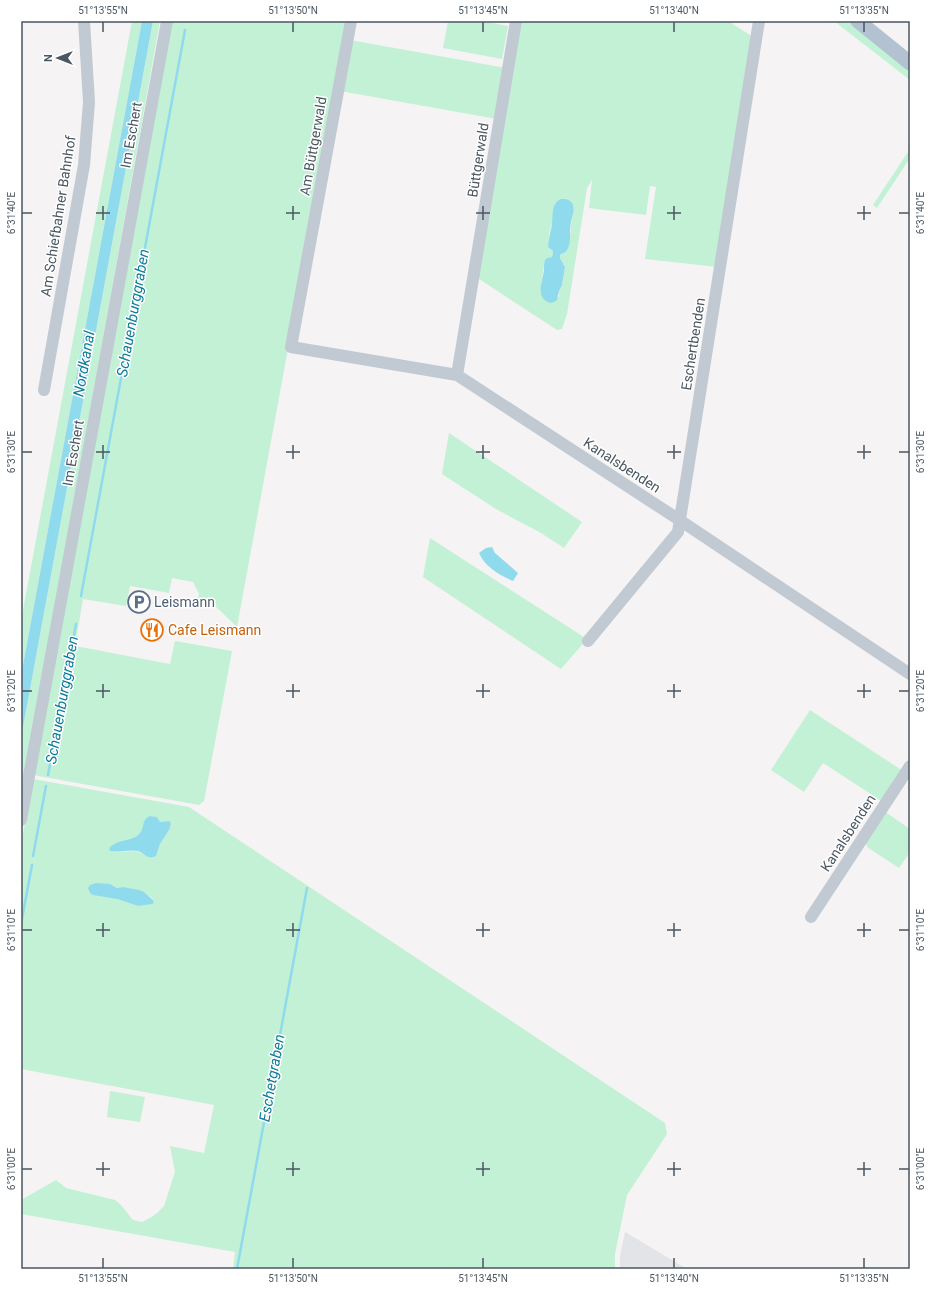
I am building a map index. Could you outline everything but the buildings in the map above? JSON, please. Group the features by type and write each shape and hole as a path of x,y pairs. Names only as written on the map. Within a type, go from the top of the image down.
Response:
{"main road":[{"path":"858,21 910,63"}],"street":[{"name":"Am Schiefbahner Bahnhof","path":"44,390 84,165 89,102 84,21"},
{"name":"Im Eschert","path":"21,820 167,21"},
{"name":"Am Büttgerwald","path":"291,347 351,21"},
{"name":"Büttgerwald","path":"458,375 516,21"},
{"name":"Eschertbenden","path":"588,641 678,532 759,21"},
{"name":"Kanalsbenden","path":"291,347 458,375 910,674"},
{"name":"Kanalsbenden","path":"811,917 910,766"}],"shaded area":[{"path":"625,1232 687,1269 620,1269 620,1256"}],"green space":[{"path":"132,21 142,21 21,676 21,621"},
{"path":"153,21 160,21 21,795 21,738"},
{"path":"171,21 348,21 237,627 210,601 198,599 199,594 193,582 172,578 169,593 130,586 126,606 83,599 75,646 170,664 175,641 232,651 204,801 199,805 33,775"},
{"path":"448,21 482,21 508,26 502,59 443,48"},
{"path":"519,21 728,21 753,37 717,267 645,259 656,187 650,186 646,215 589,208 592,180 587,188 567,314 562,329 557,330 476,277","holes":["569,200 574,207 571,232 565,252 560,255 565,267 559,297 541,283 547,258 552,257 554,254 550,249 549,234 551,226"]},
{"path":"834,21 850,21 910,67 910,80"},
{"path":"350,40 506,68 497,119 340,91"},
{"path":"910,149 910,158 877,208 873,205"},
{"path":"449,433 582,522 564,548 541,533 496,509 442,474"},
{"path":"430,538 587,639 561,669 423,577"},
{"path":"810,710 903,771 883,802 823,763 804,792 771,770"},
{"path":"33,779 189,807 665,1123 667,1134 627,1195 615,1254 615,1269 233,1269 235,1252 21,1214 21,1200 56,1180 66,1188 115,1200 133,1220 142,1222 150,1218 164,1206 175,1172 170,1146 204,1153 214,1105 21,1069 21,844","holes":["150,816 158,818 159,822 169,821 169,830 160,844 156,856 146,856 133,851 110,851 109,849 115,843 140,834 142,832 145,820","110,884 117,888 123,887 144,892 153,899 153,903 138,906 117,899"]},
{"path":"884,811 910,829 910,852 899,868 867,847 865,840"},
{"path":"110,1091 145,1097 140,1122 107,1117"}],"water":[{"name":"Nordkanal","path":"142,21 153,21 21,738 21,676"},
{"path":"561,199 571,202 574,210 570,225 569,247 566,252 560,255 565,267 562,285 557,300 550,303 543,298 541,294 541,286 545,260 552,257 553,254 553,251 548,247 553,210 556,203"},
{"path":"492,547 495,553 518,573 513,581 502,576 485,563 479,553 486,548"},
{"path":"150,816 157,817 160,822 169,821 171,823 169,830 160,844 156,856 148,857 138,851 110,851 109,849 114,844 134,838 140,834 145,820"},
{"path":"96,883 110,884 117,888 123,887 139,890 144,892 153,900 154,903 138,906 117,899 93,895 90,893 88,888 90,885"}],"waterway":[{"name":"Schauenburggraben","path":"81,596 185,30"},
{"name":"Schauenburggraben","path":"48,775 76,624"},
{"name":"Schauenburggraben","path":"33,856 46,786"},
{"name":"Schauenburggraben","path":"21,924 32,865"},
{"name":"Eschetgraben","path":"237,1269 307,888"}],"place":[{"name":"Leismann","path":"139,602"},
{"name":"Cafe Leismann","path":"152,630"}]}
